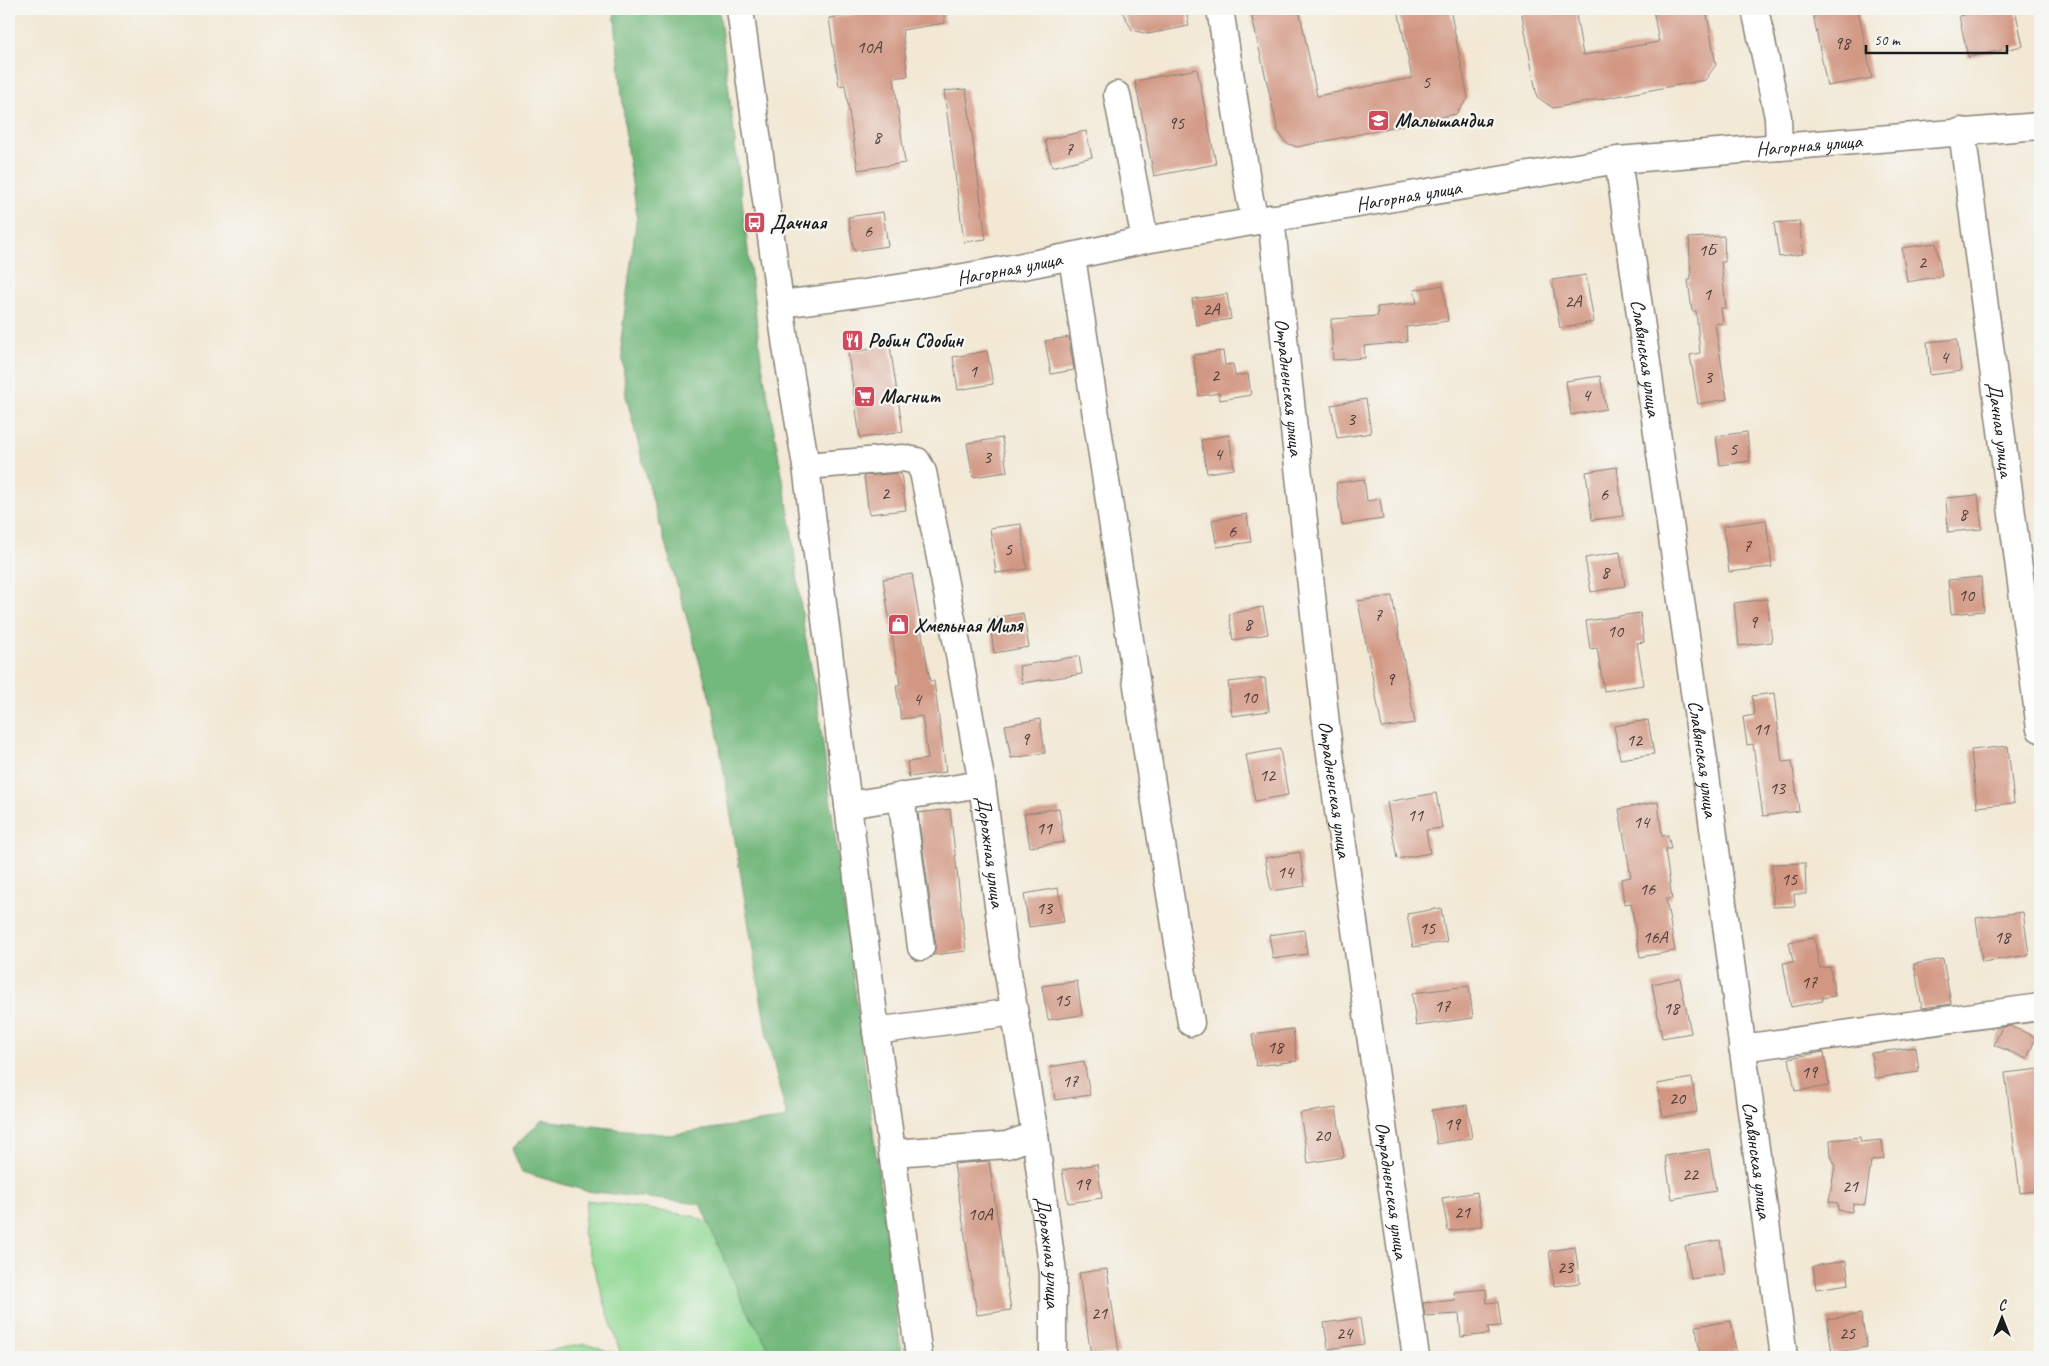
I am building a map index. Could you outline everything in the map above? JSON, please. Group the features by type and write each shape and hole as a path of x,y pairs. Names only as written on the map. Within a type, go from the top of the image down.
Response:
{"street":[{"path":"740,9 780,304 806,466 876,1031 894,1153 919,1357"},
{"name":"Отрадненская улица","path":"1220,9 1249,191 1264,220 1327,733 1416,1357"},
{"path":"1755,9 1778,117 1779,147"},
{"path":"1117,95 1145,240"},
{"name":"Нагорная улица","path":"780,304 824,299 1072,257 1145,240 1618,160 2040,126"},
{"name":"Дачная улица","path":"1962,131 2040,729"},
{"name":"Славянская улица","path":"1618,160 1784,1357"},
{"path":"1072,257 1150,775 1191,1023"},
{"name":"Дорожная улица","path":"806,466 903,458 917,461 923,472 953,621 982,784 1014,1012 1035,1135 1053,1273 1053,1357"},
{"path":"848,805 982,784"},
{"path":"901,796 921,947"},
{"path":"1742,1048 2040,1007"},
{"path":"876,1031 1014,1012"},
{"path":"894,1153 1007,1145 1035,1135"}],"green space":[{"path":"614,9 719,9 761,359 790,519 804,630 815,686 902,1357 774,1357 746,1309 700,1204 586,1191 522,1172 512,1149 542,1120 669,1135 787,1118 767,1036 714,712 654,505 626,396 621,340 637,215 627,150"},
{"path":"587,1200 693,1216 709,1224 776,1357 514,1357 585,1344 621,1355 583,1233"}],"building":[{"path":"890,9 943,9 945,23 902,30 908,76 894,78 905,163 858,170 845,85 839,86 829,18"},
{"path":"1121,9 1186,9 1189,26 1148,34 1132,30"},
{"path":"1250,9 1299,9 1317,96 1412,78 1398,9 1450,9 1468,98 1456,114 1297,147 1286,143 1278,131"},
{"path":"1521,9 1575,9 1583,55 1659,42 1653,9 1706,9 1716,65 1705,80 1553,108 1537,97"},
{"path":"1812,9 1858,9 1872,78 1827,86"},
{"path":"1972,9 2015,9 2023,46 1968,57 1959,16 1973,13"},
{"path":"1197,69 1216,164 1154,176 1135,81"},
{"path":"966,89 986,239 964,242 944,91"},
{"path":"1086,131 1092,157 1052,167 1045,140"},
{"path":"883,212 888,246 854,251 848,217"},
{"path":"1799,221 1803,254 1779,257 1774,223"},
{"path":"1724,236 1725,262 1721,262 1726,308 1721,308 1723,323 1715,324 1727,399 1698,404 1690,355 1700,353 1696,311 1692,311 1688,280 1691,280 1689,238"},
{"path":"1936,243 1942,276 1907,282 1902,248"},
{"path":"1586,275 1594,322 1560,328 1552,280"},
{"path":"1443,285 1448,321 1406,327 1407,342 1364,346 1365,358 1333,360 1331,319 1378,316 1377,307 1417,303 1414,290"},
{"path":"1227,294 1231,319 1196,325 1192,299"},
{"path":"1069,337 1074,370 1051,374 1045,341"},
{"path":"1957,339 1961,371 1930,375 1927,342"},
{"path":"890,346 903,432 860,438 848,353"},
{"path":"987,351 993,384 958,390 953,357"},
{"path":"1223,351 1225,365 1233,364 1235,376 1248,374 1251,395 1220,400 1219,393 1199,396 1193,355"},
{"path":"1600,376 1606,409 1571,415 1566,381"},
{"path":"1366,399 1371,433 1337,438 1331,405"},
{"path":"1747,432 1750,461 1720,465 1716,436"},
{"path":"1229,435 1234,469 1207,473 1201,440"},
{"path":"1002,438 1007,472 973,477 967,443"},
{"path":"1617,467 1623,516 1592,520 1586,472"},
{"path":"901,473 906,510 869,514 864,476"},
{"path":"1364,479 1367,501 1380,499 1383,519 1342,525 1336,483"},
{"path":"1978,495 1982,529 1948,532 1946,498"},
{"path":"1247,514 1251,542 1217,547 1212,520"},
{"path":"1766,520 1772,567 1729,572 1723,526"},
{"path":"1021,524 1027,569 996,573 990,528"},
{"path":"1620,552 1625,586 1591,592 1585,558"},
{"path":"912,574 930,681 934,681 946,772 909,777 907,762 928,759 922,716 901,719 896,685 900,685 883,579"},
{"path":"1981,577 1984,611 1951,614 1948,580"},
{"path":"1392,596 1415,723 1382,728 1358,601"},
{"path":"1767,599 1772,642 1739,646 1734,603"},
{"path":"1263,607 1268,634 1233,640 1229,614"},
{"path":"1023,613 1029,647 994,653 989,619"},
{"path":"1640,613 1644,642 1637,643 1644,685 1604,691 1597,648 1590,649 1586,621"},
{"path":"1079,656 1082,674 1022,683 1019,666"},
{"path":"1265,678 1269,711 1232,716 1228,682"},
{"path":"1774,693 1782,762 1792,761 1799,811 1763,816 1753,744 1747,745 1743,717 1754,715 1752,696"},
{"path":"1040,719 1045,753 1011,758 1005,725"},
{"path":"1648,720 1654,754 1620,759 1614,726"},
{"path":"2008,746 2014,803 1977,807 1971,750"},
{"path":"1280,749 1288,795 1255,801 1246,755"},
{"path":"1436,793 1442,828 1426,830 1430,853 1397,859 1387,802"},
{"path":"1658,802 1662,836 1668,835 1671,849 1665,849 1672,899 1666,899 1675,951 1640,957 1631,903 1624,904 1621,879 1631,877 1619,809"},
{"path":"1059,808 1064,842 1030,847 1024,814"},
{"path":"950,809 966,951 933,955 936,945 918,813"},
{"path":"1300,852 1305,886 1271,891 1265,858"},
{"path":"1805,863 1806,894 1794,894 1795,906 1773,907 1772,864"},
{"path":"1058,888 1064,922 1029,927 1024,894"},
{"path":"1441,908 1447,942 1413,947 1407,914"},
{"path":"2023,912 2029,955 1982,962 1976,918"},
{"path":"1304,930 1307,954 1273,959 1269,935"},
{"path":"1814,938 1820,968 1830,967 1835,996 1822,998 1823,1001 1791,1007 1783,963 1793,962 1789,942"},
{"path":"1943,959 1951,1004 1922,1008 1914,964"},
{"path":"1680,978 1691,1033 1662,1038 1652,984"},
{"path":"1077,981 1082,1015 1048,1020 1042,986"},
{"path":"1469,986 1473,1018 1416,1026 1412,993"},
{"path":"2010,1026 2036,1037 2027,1059 1994,1045 2002,1027"},
{"path":"1293,1029 1297,1061 1256,1066 1252,1034"},
{"path":"1916,1047 1919,1072 1875,1078 1871,1053"},
{"path":"1824,1052 1829,1086 1795,1091 1789,1058"},
{"path":"1084,1061 1090,1095 1055,1100 1050,1067"},
{"path":"2040,1069 2040,1190 2020,1193 2005,1073"},
{"path":"1692,1078 1697,1112 1663,1117 1657,1084"},
{"path":"1467,1105 1472,1138 1437,1144 1432,1110"},
{"path":"1336,1108 1344,1157 1308,1163 1300,1113"},
{"path":"1860,1137 1861,1142 1882,1140 1884,1159 1871,1161 1865,1205 1853,1204 1852,1212 1838,1210 1838,1203 1829,1202 1835,1165 1831,1156 1830,1140"},
{"path":"1709,1149 1716,1191 1672,1199 1665,1156"},
{"path":"989,1161 1011,1310 977,1315 954,1164"},
{"path":"1097,1164 1102,1198 1068,1203 1062,1170"},
{"path":"1477,1192 1482,1226 1448,1231 1442,1198"},
{"path":"1720,1240 1725,1274 1691,1279 1685,1246"},
{"path":"1575,1247 1580,1283 1554,1286 1549,1251"},
{"path":"1846,1261 1849,1284 1816,1289 1813,1266"},
{"path":"1107,1269 1119,1353 1091,1356 1079,1273"},
{"path":"1486,1289 1487,1303 1498,1302 1501,1326 1488,1327 1489,1334 1461,1337 1459,1314 1425,1316 1423,1303 1455,1300 1454,1292"},
{"path":"1861,1314 1867,1347 1832,1353 1827,1319"},
{"path":"1360,1318 1364,1344 1328,1349 1324,1323"},
{"path":"1731,1321 1736,1351 1728,1352 1729,1357 1700,1357 1696,1326"}],"place":[{"name":"Малышандия","path":"1379,120"},
{"name":"Дачная","path":"754,222"},
{"name":"Робин Сдобин","path":"852,340"},
{"name":"Магнит","path":"864,396"},
{"name":"Хмельная Миля","path":"898,625"}]}
